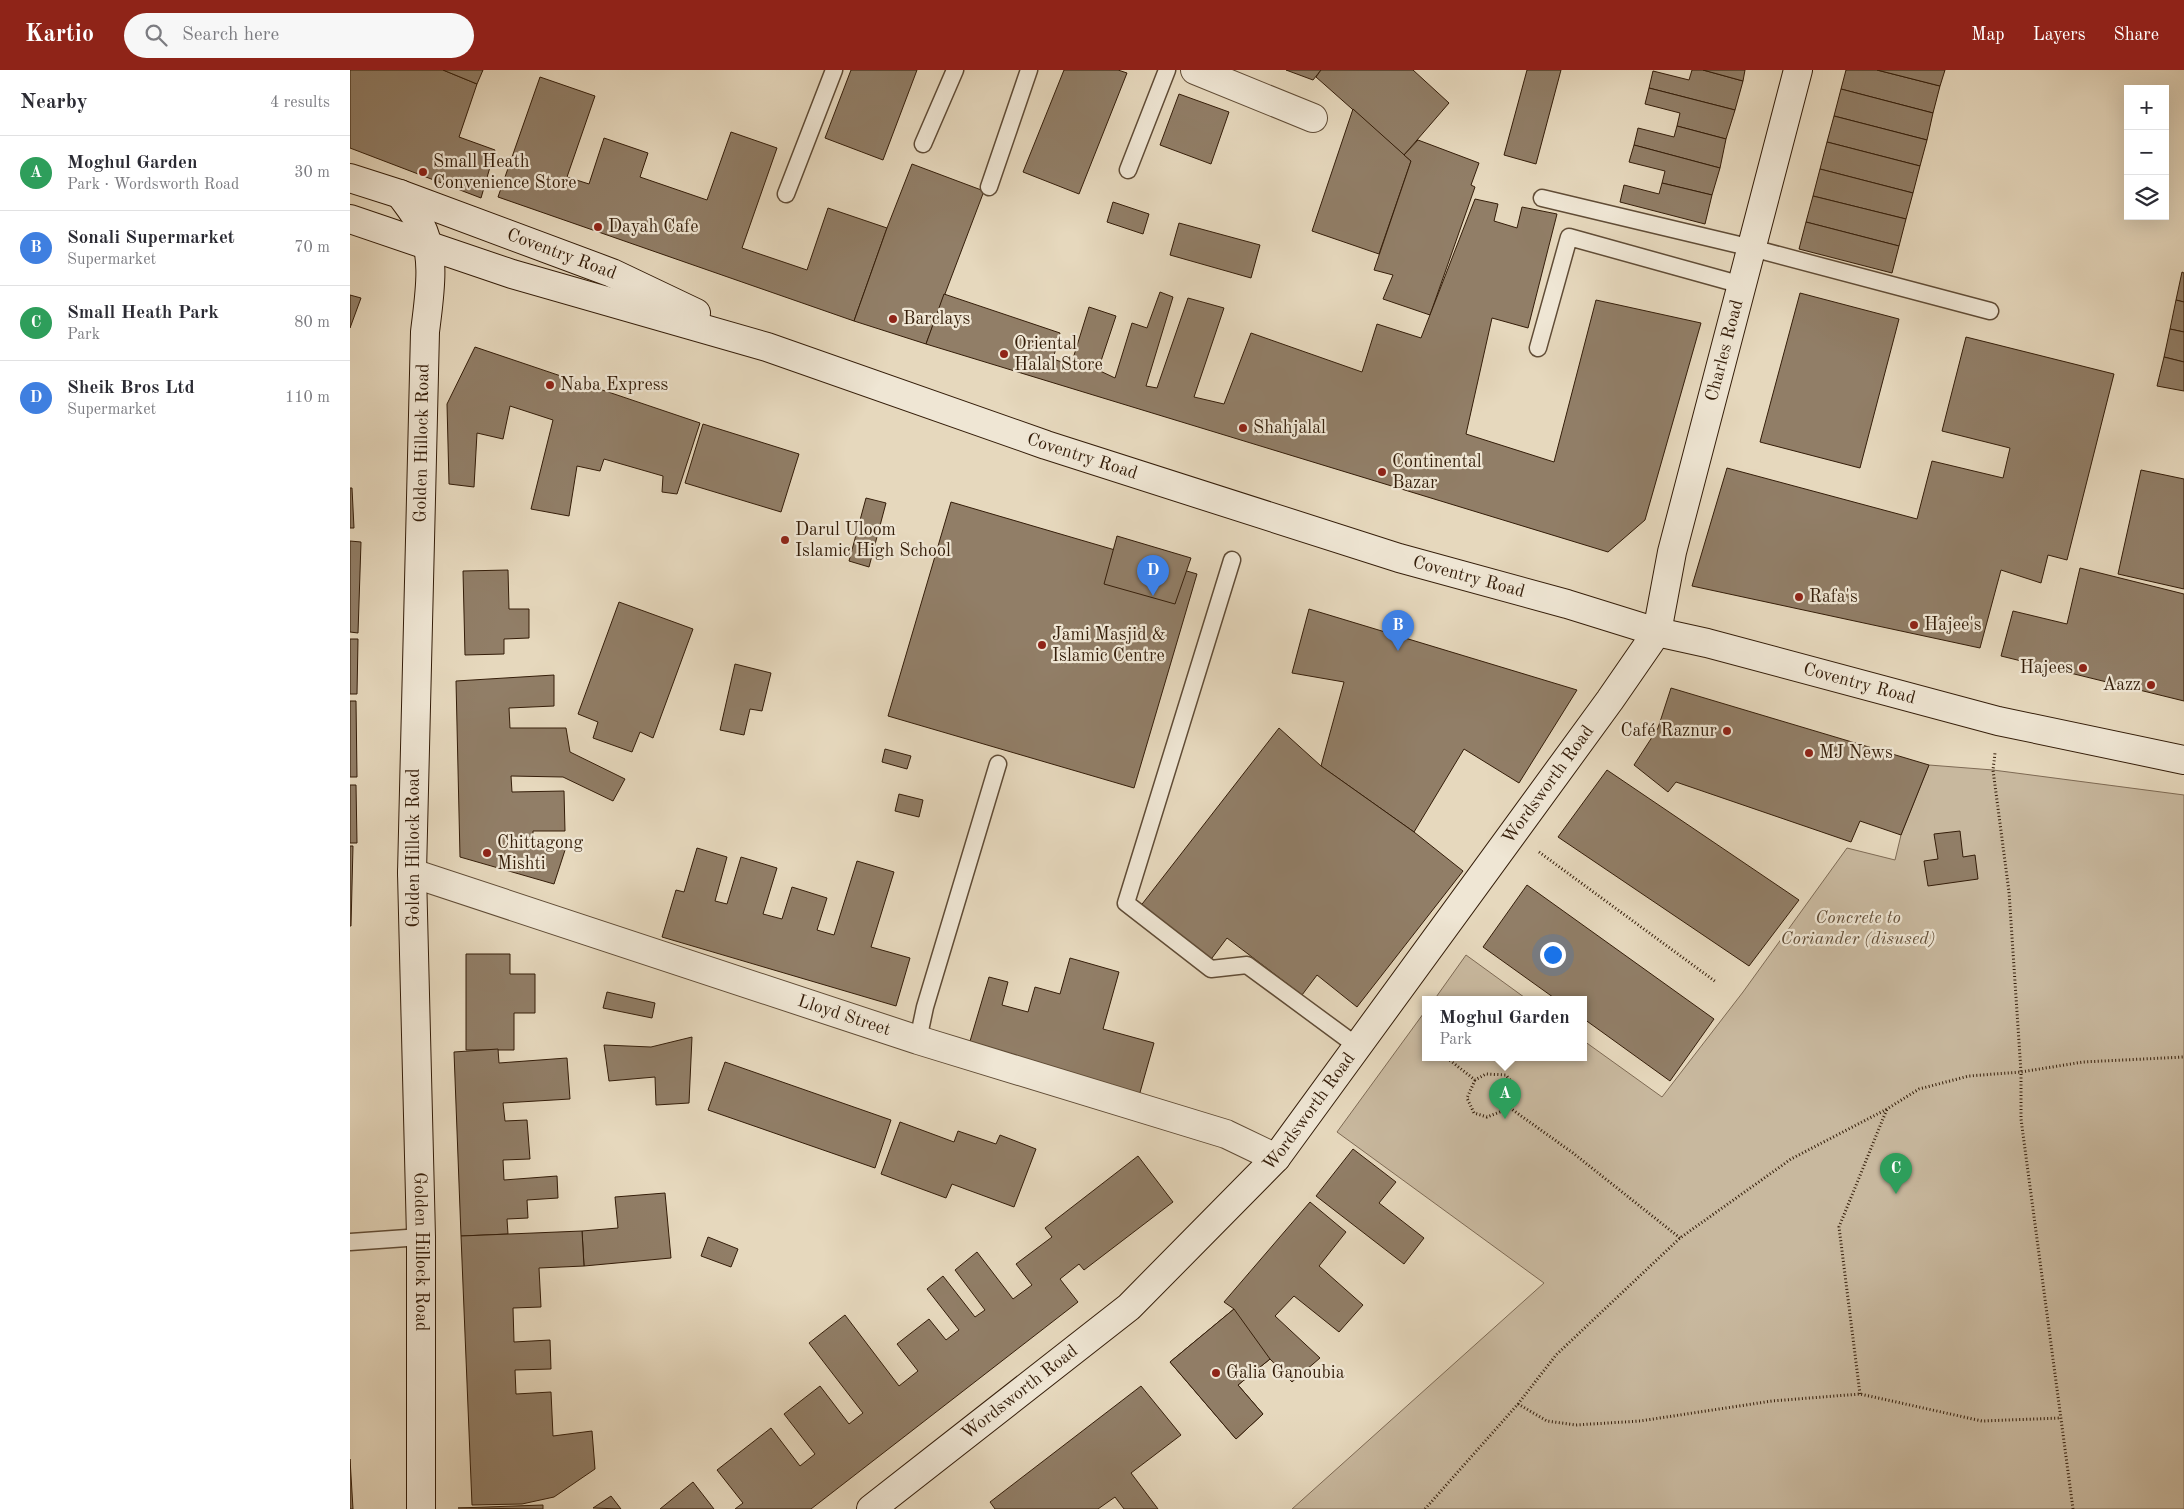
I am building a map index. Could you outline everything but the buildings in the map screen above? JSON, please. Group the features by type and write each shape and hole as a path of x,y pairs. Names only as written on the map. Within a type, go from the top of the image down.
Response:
{"street":[{"path":"1195,70 1313,118"},
{"name":"Charles Road","path":"1657,632 1672,552 1798,70"},
{"name":"Coventry Road","path":"350,178 400,194 612,273 767,347"},
{"name":"Golden Hillock Road","path":"400,194 420,224 428,247 430,282 425,332 412,873 421,1237 421,1509"},
{"name":"Coventry Road","path":"350,219 512,274 767,347 1046,445 1399,558 1567,604 1657,632 1707,643 1998,721 2184,760"},
{"name":"Wordsworth Road","path":"872,1509 1129,1307 1276,1158 1610,700 1657,632"},
{"name":"Lloyd Street","path":"412,873 918,1040 1226,1134 1276,1158"}],"lane":[{"path":"786,194 834,70"},
{"path":"923,144 955,70"},
{"path":"989,187 1029,70"},
{"path":"1128,170 1167,70"},
{"path":"1542,198 1752,248 1990,311"},
{"path":"1538,348 1569,237 1742,285"},
{"path":"1232,560 1126,903 1211,969 1247,965 1357,1046"},
{"path":"918,1040 925,1007 998,764"},
{"path":"350,1242 421,1237"}],"path":[{"path":"1998,721 1992,770 2008,892 2021,1072 2021,1119 2073,1509"},
{"path":"1512,832 1716,982"},
{"path":"1425,1509 1518,1404 1556,1354 1680,1238 1791,1159 1919,1089 1969,1076 2021,1072 2083,1062 2184,1057"},
{"path":"1451,1061 1475,1080"},
{"path":"1486,1074 1506,1075 1516,1088 1510,1108 1487,1117 1474,1113 1467,1098 1475,1080 1486,1074"},
{"path":"1510,1108 1573,1153 1680,1238"},
{"path":"1860,1394 1840,1227 1887,1108"},
{"path":"1518,1404 1546,1421 1576,1425 1640,1421 1772,1401 1860,1394 1982,1421 2061,1418"}],"green space":[{"name":"Concrete to Coriander (disused)","path":"1929,765 1993,770 2184,795 2184,1509 1292,1509 1544,1283 1337,1132 1422,1015 1422,1061 1587,1061 1587,1043 1662,1097 1743,992 1847,848 1895,860 1901,835"},
{"path":"1466,955 1522,996 1437,996"}],"place":[{"name":"Small Heath Convenience Store","path":"423,172"},
{"name":"Dayah Cafe","path":"598,227"},
{"name":"Barclays","path":"893,319"},
{"name":"Oriental Halal Store","path":"1004,354"},
{"name":"Naba Express","path":"550,385"},
{"name":"Shahjalal","path":"1243,428"},
{"name":"Continental Bazar","path":"1382,472"},
{"name":"Darul Uloom Islamic High School","path":"785,540"},
{"name":"Sheik Bros Ltd","path":"1153,596"},
{"name":"Rafa's","path":"1799,597"},
{"name":"Hajee's","path":"1914,625"},
{"name":"Jami Masjid & Islamic Centre","path":"1042,645"},
{"name":"Sonali Supermarket","path":"1398,651"},
{"name":"Hajees","path":"2083,668"},
{"name":"Aazz","path":"2151,685"},
{"name":"Café Raznur","path":"1727,731"},
{"name":"MJ News","path":"1809,753"},
{"name":"Chittagong Mishti","path":"487,853"},
{"name":"Moghul Garden","path":"1505,1119"},
{"name":"Small Heath Park","path":"1896,1194"},
{"name":"Galia Ganoubia","path":"1216,1373"}]}
